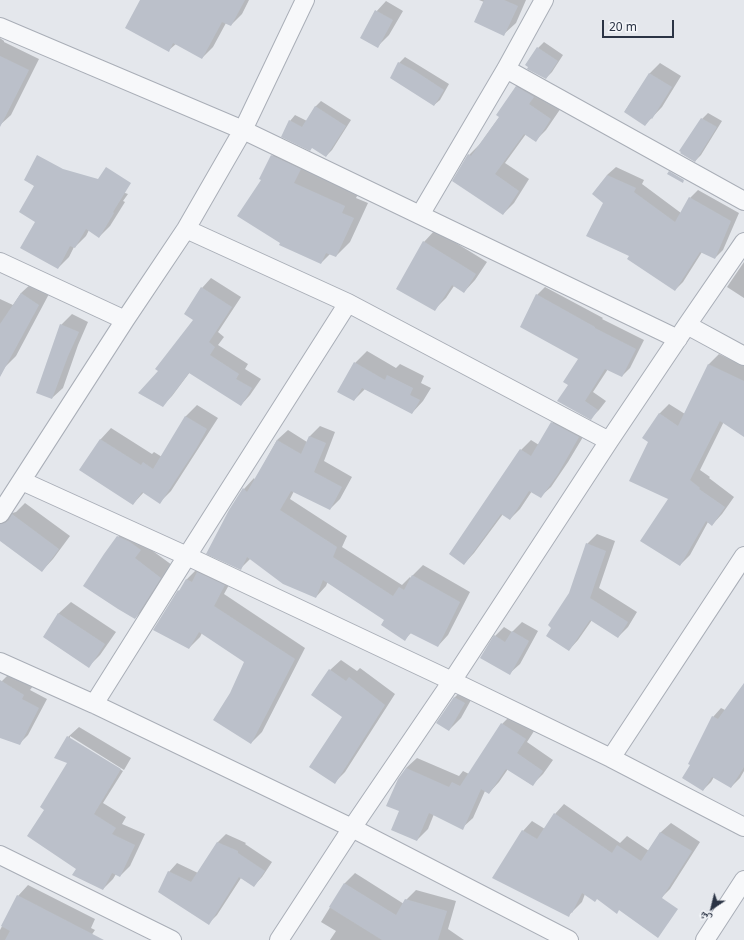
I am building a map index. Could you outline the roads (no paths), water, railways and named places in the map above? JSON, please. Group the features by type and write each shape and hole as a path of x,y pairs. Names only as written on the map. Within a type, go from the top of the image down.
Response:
{"street":[{"path":"0,514 125,320 186,229 242,130 305,0"},
{"path":"420,215 506,69 544,0"},
{"path":"0,27 242,130 420,215 682,332 744,356"},
{"path":"506,69 744,201"},
{"path":"186,229 348,303 609,441"},
{"path":"280,940 352,828 452,681 609,441 744,242"},
{"path":"0,262 125,320"},
{"path":"94,704 348,303"},
{"path":"22,481 187,556 452,681 611,758 744,827"},
{"path":"611,758 744,556"},
{"path":"0,662 94,704 352,828 569,940"},
{"path":"0,855 172,940"},
{"path":"706,940 744,880"}]}
